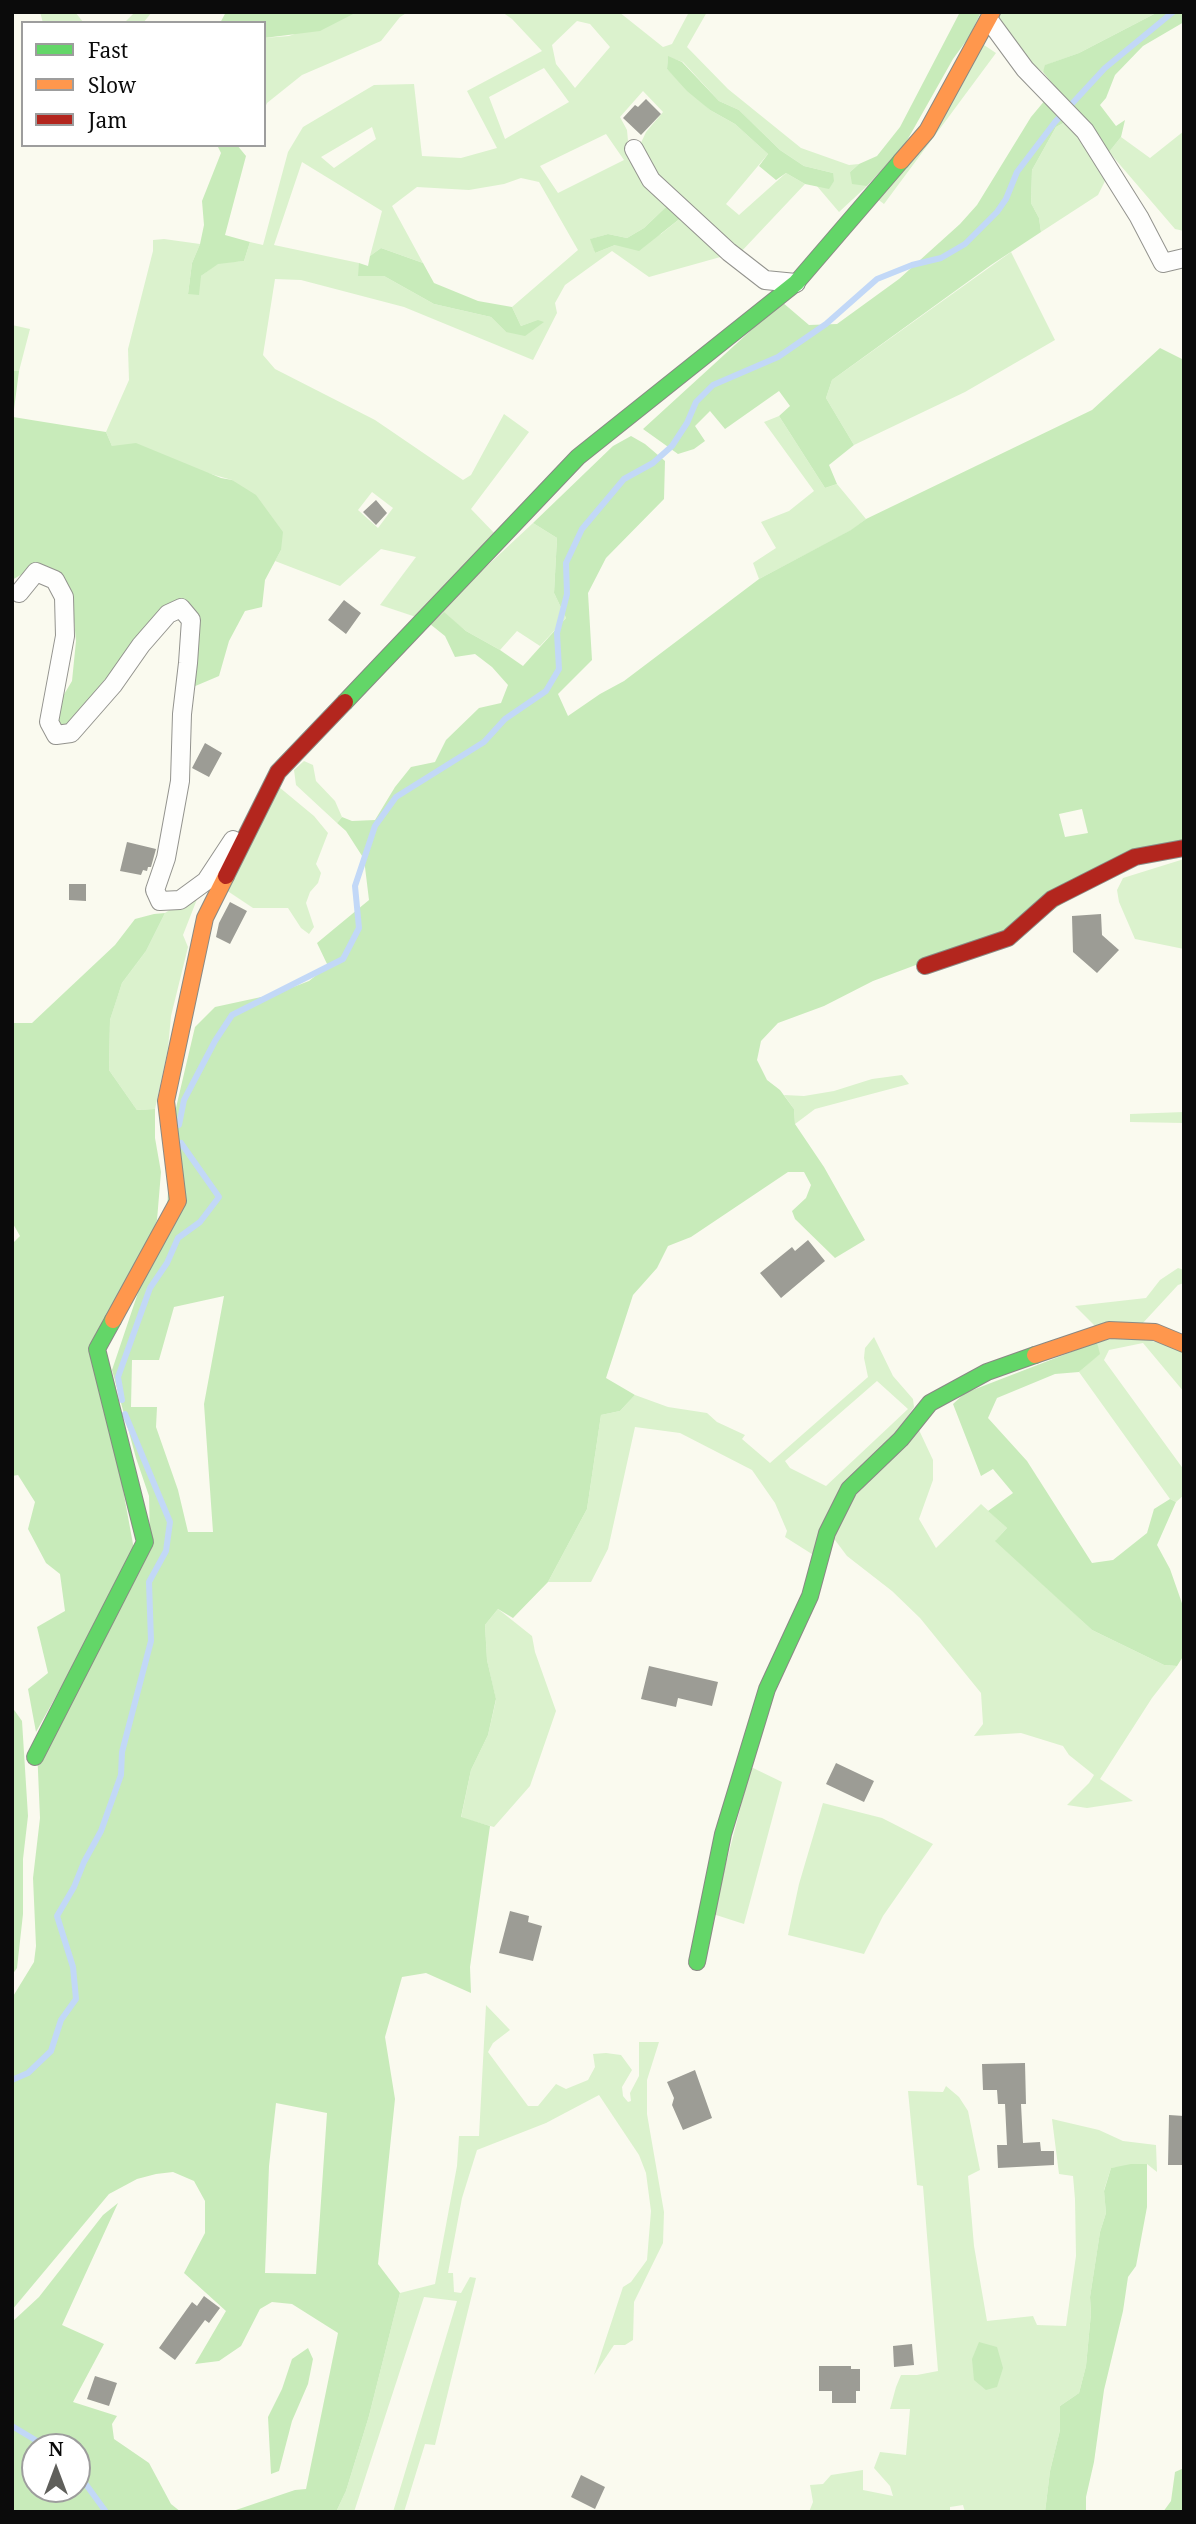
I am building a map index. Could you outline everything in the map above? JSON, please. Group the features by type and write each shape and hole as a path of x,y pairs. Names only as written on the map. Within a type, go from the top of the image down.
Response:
{"street":[{"path":"19,593 36,572 55,580 64,597 65,636 49,722 56,734 71,733 113,685 141,645 168,614 181,608 191,620 182,714 180,781 166,858 155,890 160,901 180,900 206,881 258,796 278,772 578,457 796,283 927,131 990,16 1025,69 1085,131 1139,216 1163,262 1184,258"},
{"path":"634,149 651,180 729,252 765,280 796,283"},
{"path":"35,1757 145,1542 97,1349 178,1201 166,1101 205,918 278,772"},
{"path":"925,966 1008,938 1052,899 1135,857 1184,848"},
{"path":"697,1962 723,1834 766,1689 810,1596 827,1533 849,1489 901,1439 930,1403 987,1372 1109,1330 1156,1332 1184,1344"}],"green space":[{"path":"40,12 75,12 82,21 42,21"},
{"path":"135,12 152,12 145,21 126,21"},
{"path":"226,12 357,12 320,31 266,38 266,21 221,21"},
{"path":"357,12 408,12 400,17 381,41 302,75 266,105 266,38 289,36"},
{"path":"502,12 619,12 663,47 672,44 689,12 707,12 687,47 728,89 801,148 849,165 859,164 850,172 867,186 839,212 816,185 833,173 804,166 780,150 739,110 719,101 683,62 668,57 667,69 710,110 735,124 768,154 726,204 739,215 786,173 805,184 739,254 663,184 640,145 646,132 663,112 643,91 620,117 627,130 629,152 668,205 644,228 627,238 608,234 591,239 595,253 615,245 661,234 682,217 724,256 649,277 612,251 565,285 555,303 557,313 533,360 404,307 301,280 275,279 263,355 275,369 375,420 463,480 471,475 504,414 529,432 471,509 498,537 416,617 380,605 416,557 381,549 340,586 275,561 281,550 232,480 112,446 106,432 129,380 128,349 153,251 153,240 200,244 192,263 188,294 201,276 218,263 244,261 250,242 263,245 288,152 303,127 374,85 414,84 422,156 461,158 497,148 467,91 542,51","holes":["577,21 590,24 610,47 575,88 556,64 552,45","544,68 569,102 505,139 489,97","372,127 376,139 334,168 321,157","606,134 624,160 558,193 540,166","302,162 382,211 370,256 381,248 423,263 392,206 417,187 469,190 521,178 539,182 578,250 512,307 521,326 538,320 506,332 491,317 434,304 384,276 359,276 359,263 274,245","372,492 393,508 378,528 358,510"]},
{"path":"960,12 981,12 905,144 867,186 852,184 850,172 859,164 877,156 900,127"},
{"path":"999,12 1158,12 1079,53 1046,65 1043,72 1013,52 999,36"},
{"path":"1158,12 1184,12 1184,22 1143,46 1115,75 1106,98 1100,105 1116,126 1125,120 1121,137 1109,152 1043,72 1045,65 1079,53"},
{"path":"981,43 996,53 884,204 876,198"},
{"path":"668,56 682,62 719,101 739,110 780,150 804,166 833,173 834,181 829,189 805,184 786,173 776,180 759,166 768,154 735,124 710,110 687,91 667,69"},
{"path":"1046,99 1069,120 1056,127 1032,170 1031,203 1039,218 1041,232 832,380 826,398 854,445 829,465 837,484 825,488 779,416 790,406 779,391 725,429 710,411 695,426 705,441 694,449 678,454 643,429 782,302 809,325 837,324 899,279 977,205 1031,117"},
{"path":"1069,120 1108,175 1098,195 1041,232 1039,218 1031,203 1032,170 1056,127"},
{"path":"1184,131 1184,231 1175,229 1109,152 1121,137 1150,158"},
{"path":"218,147 239,147 246,156 225,235 250,242 244,261 218,264 201,276 199,295 188,294 192,263 204,225 202,201 221,153"},
{"path":"668,205 682,217 639,251 615,245 595,253 590,239 608,234 627,238 644,228"},
{"path":"381,248 423,263 434,283 478,301 512,307 521,326 538,320 544,322 525,336 506,332 491,317 434,304 384,276 358,276 359,263 368,266 370,256"},
{"path":"1011,252 1055,340 965,392 854,445 826,398 832,380"},
{"path":"12,325 30,329 19,371 12,371"},
{"path":"1160,348 1184,360 1184,850 1123,864 1039,919 873,981 824,1006 778,1023 761,1041 757,1060 767,1080 780,1090 794,1109 795,1124 824,1167 865,1240 835,1258 795,1219 792,1211 806,1198 811,1185 804,1172 788,1172 691,1237 668,1246 657,1268 633,1295 606,1378 635,1395 620,1411 601,1415 587,1509 548,1582 513,1618 498,1609 485,1625 487,1660 496,1699 488,1735 471,1770 461,1817 490,1826 470,1967 471,1993 426,1973 402,1977 385,2037 395,2099 378,2264 400,2293 369,2416 346,2491 336,2512 230,2512 295,2490 306,2489 338,2333 292,2304 272,2302 260,2309 241,2346 219,2361 195,2364 226,2311 184,2273 205,2233 205,2201 194,2181 173,2172 156,2174 137,2179 109,2194 12,2310 12,1998 34,1962 36,1946 33,1878 40,1818 37,1748 150,1540 149,1496 112,1370 148,1263 166,1232 171,1129 195,1027 215,1007 275,994 309,981 328,966 317,943 369,900 364,859 346,831 337,823 342,817 352,821 375,820 411,767 435,762 446,740 479,708 501,703 508,685 492,667 475,654 455,657 445,636 430,624 444,612 466,631 523,666 566,618 554,593 557,538 533,523 613,446 631,436 665,461 664,499 606,558 588,593 592,660 558,694 568,716 624,681 759,579 851,530 866,519 1092,410","holes":["1082,809 1088,833 1065,837 1059,814","224,1296 204,1404 213,1532 188,1532 178,1490 156,1427 157,1407 131,1407 132,1360 159,1360 174,1307","276,2103 327,2113 316,2274 265,2273 269,2166"]},
{"path":"12,371 19,371 13,417 106,432 112,446 136,443 232,480 256,495 283,532 281,550 265,580 262,607 245,611 229,641 219,676 193,687 184,603 166,605 66,727 57,725 54,711 72,681 76,641 72,599 31,569 12,580"},
{"path":"779,416 825,488 837,484 866,519 852,530 759,579 753,563 776,548 761,522 789,511 814,491 764,422"},
{"path":"533,523 557,538 554,593 566,618 540,646 517,631 500,650 466,631 440,610"},
{"path":"304,761 313,765 316,781 335,801 342,817 337,823 296,785 294,770"},
{"path":"279,787 314,816 328,833 316,864 321,873 318,883 310,892 306,903 314,927 309,934 301,928 288,908 253,908 220,886"},
{"path":"1184,859 1184,949 1135,939 1119,902 1117,890 1123,878"},
{"path":"201,889 183,935 188,947 171,1016 168,1048 155,1109 137,1110 109,1070 110,1020 122,983 146,951 165,913"},
{"path":"165,913 146,951 122,983 110,1020 109,1070 137,1110 155,1109 155,1138 161,1172 157,1220 100,1364 135,1555 36,1732 28,1689 48,1673 37,1627 65,1611 60,1574 46,1563 28,1529 35,1502 18,1475 12,1476 12,1244 20,1236 12,1222 12,1023 32,1023 115,945 135,919"},
{"path":"902,1075 909,1084 815,1109 795,1124 794,1109 784,1095 804,1096 834,1091 872,1079"},
{"path":"1184,1112 1184,1123 1130,1122 1130,1114"},
{"path":"1178,1268 1184,1270 1184,1283 1178,1285 1142,1324 1097,1328 1075,1306 1146,1298 1160,1280"},
{"path":"1131,1335 1184,1350 1184,1392 1143,1343 1109,1350 1104,1360 1184,1470 1184,1495 1176,1502 1170,1499 1079,1372 1099,1354 1097,1342"},
{"path":"874,1337 893,1376 913,1399 914,1407 815,1556 785,1537 787,1531 775,1503 752,1470 680,1433 635,1427 608,1549 591,1582 548,1582 587,1509 601,1415 620,1411 635,1395 668,1407 707,1413 717,1422 745,1435 742,1439 770,1463 868,1377 865,1348","holes":["877,1381 908,1409 826,1486 790,1468 785,1461"]},
{"path":"1097,1342 1100,1354 1079,1372 1055,1374 997,1398 988,1418 1027,1461 1092,1563 1113,1560 1147,1533 1154,1509 1170,1499 1176,1502 1157,1545 1170,1569 1184,1609 1184,1655 1177,1666 1164,1665 1092,1630 995,1541 1007,1528 988,1511 1013,1493 993,1469 981,1476 953,1404 965,1393"},
{"path":"919,1430 933,1460 933,1480 919,1519 936,1548 981,1504 1007,1528 996,1540 1092,1630 1164,1665 1177,1666 1152,1698 1100,1779 1133,1801 1087,1808 1067,1805 1094,1775 1069,1755 1063,1746 1021,1733 974,1736 983,1724 981,1693 920,1618 892,1591 847,1556 832,1536 852,1499"},
{"path":"498,1609 532,1636 556,1711 530,1786 494,1827 461,1818 471,1770 488,1735 496,1700 487,1660 485,1625"},
{"path":"12,1707 22,1721 28,1816 23,1859 23,1914 17,1968 12,1975"},
{"path":"751,1767 782,1782 744,1924 713,1914"},
{"path":"823,1803 882,1818 933,1844 883,1916 864,1954 788,1935 799,1884"},
{"path":"486,2005 510,2030 493,2043 488,2052 528,2106 538,2106 556,2084 566,2089 588,2080 595,2067 593,2054 606,2053 621,2055 632,2070 622,2087 623,2096 628,2102 631,2101 630,2093 639,2076 639,2042 659,2042 647,2080 647,2114 664,2212 663,2243 634,2302 633,2340 625,2345 614,2345 594,2375 623,2287 631,2282 647,2260 651,2211 646,2173 639,2155 599,2095 546,2123 477,2150 462,2198 448,2273 453,2273 454,2292 461,2293 470,2277 476,2278 435,2445 425,2444 404,2512 393,2512 457,2301 424,2297 354,2512 336,2512 346,2491 369,2416 400,2293 435,2284 457,2166 459,2136 479,2136"},
{"path":"946,2086 959,2097 968,2111 980,2170 968,2176 974,2246 987,2321 1033,2316 1037,2325 1066,2326 1076,2256 1075,2199 1073,2176 1059,2174 1052,2119 1099,2130 1123,2141 1156,2145 1157,2172 1147,2164 1111,2168 1104,2190 1106,2213 1100,2232 1090,2297 1086,2366 1079,2393 1060,2406 1060,2430 1050,2471 1045,2512 965,2512 963,2505 950,2507 950,2512 809,2512 813,2502 810,2485 823,2484 831,2475 863,2470 863,2490 893,2496 890,2486 874,2468 880,2452 906,2455 910,2409 890,2409 896,2387 901,2375 938,2371 923,2186 917,2185 908,2091 943,2092"},
{"path":"1147,2164 1147,2207 1136,2266 1128,2277 1123,2311 1104,2390 1086,2497 1086,2512 1045,2512 1050,2471 1060,2430 1060,2406 1079,2393 1086,2366 1090,2297 1100,2232 1106,2213 1104,2191 1111,2168"},
{"path":"118,2203 62,2325 104,2344 73,2402 117,2416 112,2424 114,2439 149,2463 171,2504 181,2512 12,2512 12,2322 39,2297 103,2215"},
{"path":"979,2342 997,2347 1003,2368 997,2387 986,2390 974,2380 972,2359"},
{"path":"308,2348 313,2359 308,2384 292,2421 279,2471 271,2474 268,2417 282,2389 292,2359"},
{"path":"1184,2468 1184,2512 1163,2512 1171,2501 1175,2472"}],"building":[{"path":"646,99 661,114 641,135 623,118 635,105 638,107"},
{"path":"376,500 387,513 376,525 363,512"},
{"path":"344,600 361,613 346,634 328,620"},
{"path":"205,743 222,753 209,777 192,768"},
{"path":"127,842 156,849 151,867 148,867 147,871 143,870 141,875 120,871"},
{"path":"69,884 86,884 86,901 69,900"},
{"path":"230,902 247,911 230,944 216,937 219,923"},
{"path":"1101,914 1102,935 1119,950 1097,973 1073,952 1072,916"},
{"path":"808,1240 825,1261 781,1298 760,1273 792,1247 795,1251"},
{"path":"649,1666 718,1682 712,1706 678,1698 676,1707 641,1699"},
{"path":"836,1763 874,1781 864,1802 826,1784"},
{"path":"510,1911 529,1916 528,1922 542,1926 533,1961 499,1953"},
{"path":"1025,2063 1026,2104 1021,2104 1023,2143 1040,2142 1041,2151 1054,2151 1054,2165 998,2168 997,2145 1007,2145 1005,2104 998,2104 997,2090 983,2090 982,2064"},
{"path":"695,2070 712,2118 683,2130 672,2105 674,2098 667,2082"},
{"path":"1169,2115 1184,2116 1184,2165 1168,2165"},
{"path":"204,2296 220,2308 209,2323 205,2320 175,2360 159,2348 192,2302 197,2306"},
{"path":"912,2344 914,2365 894,2367 893,2346"},
{"path":"819,2366 851,2366 851,2369 860,2369 860,2391 856,2391 856,2403 832,2403 832,2391 819,2391"},
{"path":"95,2376 117,2383 109,2406 87,2399"},
{"path":"581,2475 605,2487 595,2509 571,2497"}],"waterway":[{"path":"179,1125 184,1100 232,1015 343,959 359,928 355,886 375,826 396,797 484,742 505,719 546,691 559,669 557,633 567,594 566,563 582,529 624,479 653,463 672,446 687,423 696,402 713,385 778,357 826,324 877,279 912,265 941,258 965,244 997,212 1006,199 1017,172 1055,122 1105,68 1173,12"},
{"path":"122,1400 118,1377 150,1288 167,1263 178,1238 200,1222 219,1197 181,1143"},
{"path":"12,2080 28,2073 51,2051 61,2020 76,1999 73,1967 57,1916 101,1831 121,1775 122,1752 151,1641 149,1582 166,1551 170,1522 125,1414"},
{"path":"12,2426 24,2433"},
{"path":"91,2491 106,2512"}],"traffic: fast":[{"path":"345,702 578,457 796,283 901,161"},
{"path":"35,1757 145,1542 97,1349 113,1320"},
{"path":"697,1962 723,1834 767,1689 810,1596 827,1533 849,1489 901,1439 930,1403 987,1372 1035,1355"}],"traffic: slow":[{"path":"901,161 927,131 992,12"},
{"path":"113,1320 178,1201 166,1101 205,918 226,876"},
{"path":"1035,1355 1109,1330 1155,1332 1184,1344"}],"traffic: jam":[{"path":"226,876 278,772 345,702"},
{"path":"925,966 1008,938 1052,899 1135,857 1184,848"}]}
